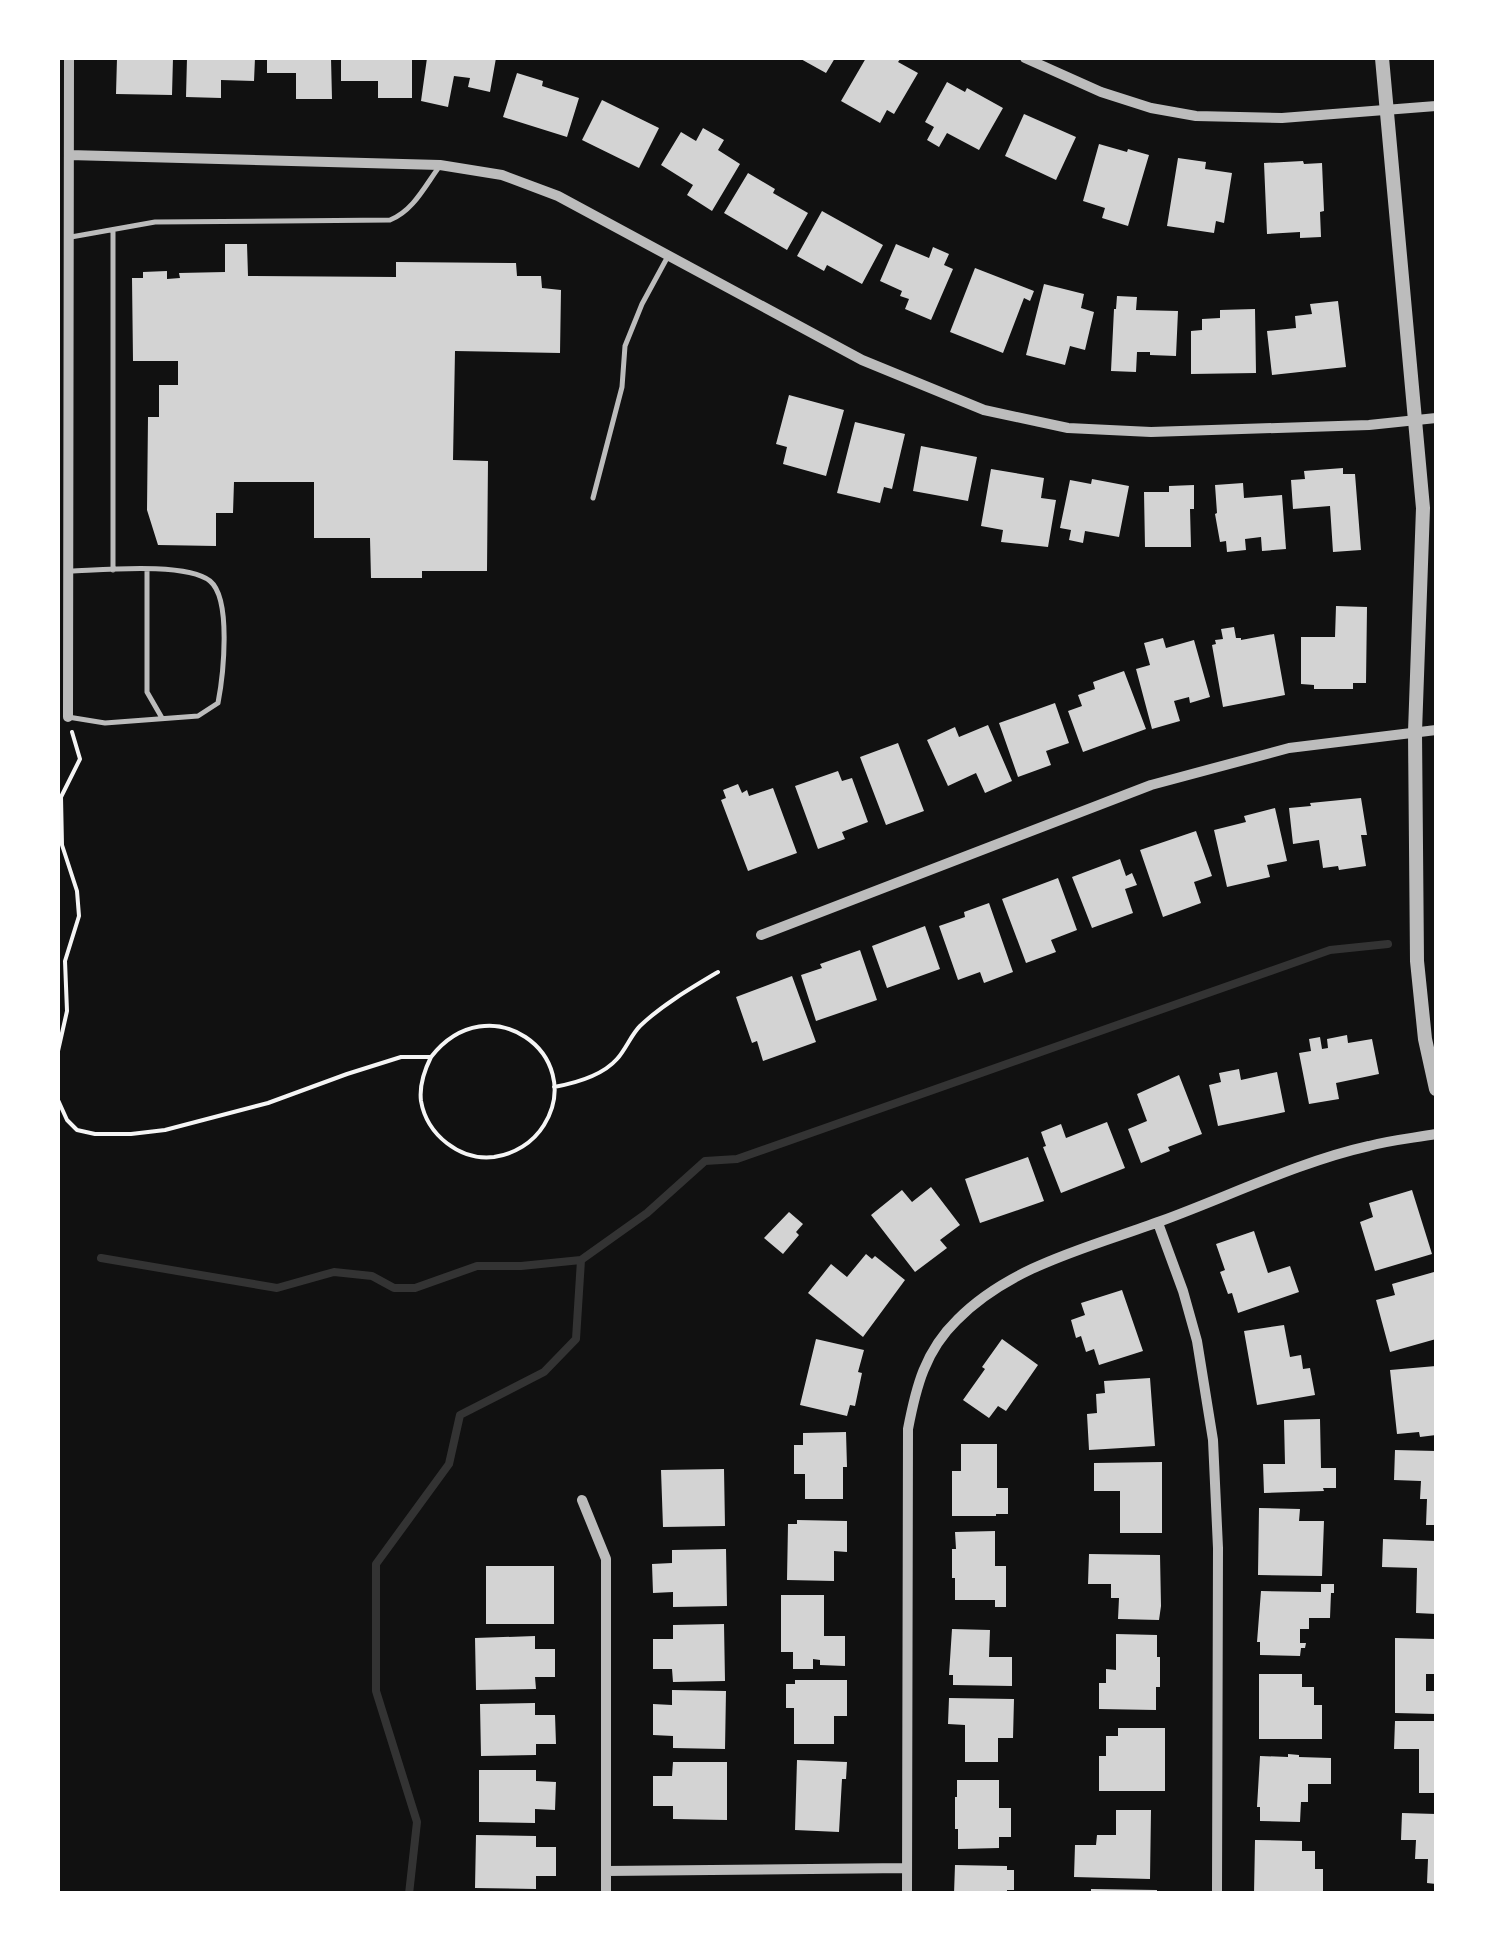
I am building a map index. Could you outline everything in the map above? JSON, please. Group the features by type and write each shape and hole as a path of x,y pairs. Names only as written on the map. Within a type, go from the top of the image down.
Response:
{"street":[{"path":"68,718 69,58"},
{"path":"1025,58 1101,92 1151,108 1196,116 1282,118 1436,106"},
{"path":"1382,58 1422,508 1415,732 1418,961 1425,1040 1436,1089"},
{"path":"68,155 440,165 502,175 558,196 862,360 984,410 1068,428 1151,432 1369,425 1436,418"},
{"path":"761,935 1151,785 1288,748 1436,730"},
{"path":"906,1894 908,1429 915,1391 939,1340 978,1302 1022,1274 1062,1256 1322,1160 1368,1146 1436,1134"},
{"path":"1158,1223 1197,1341 1212,1440 1218,1548 1217,1894"},
{"path":"582,1500 606,1560 606,1894"},
{"path":"606,1872 907,1868"}],"lane":[{"path":"68,238 155,222 390,220 410,207 440,165"},
{"path":"113,230 113,570"},
{"path":"593,498 622,387 624,346 668,255"},
{"path":"147,570 146,692 162,718"},
{"path":"68,571 170,570 197,574 213,583 222,600 224,638 218,703 198,716 105,723 68,718"}],"path":[{"path":"58,1051 67,1010 65,961 79,916 77,891 62,844 62,797 80,759 68,718"},
{"path":"554,1087 585,1079 616,1062 639,1027 684,992 718,972"},
{"path":"504,1026 520,1033 544,1056 551,1071 553,1103 541,1131 517,1150 487,1158 471,1156 444,1141 433,1130 421,1102 421,1086 430,1057 454,1034 470,1027 504,1026"},
{"path":"58,1100 66,1120 77,1130 130,1134 164,1130 268,1103 401,1057 430,1057"}],"building":[{"path":"117,58 173,58 172,95 116,94"},
{"path":"187,58 255,58 254,81 221,80 221,98 186,97"},
{"path":"267,58 331,58 332,99 296,99 296,73 267,73"},
{"path":"341,58 412,58 412,98 378,98 378,81 341,81"},
{"path":"427,58 496,58 490,92 468,87 470,78 454,76 448,107 421,101"},
{"path":"799,58 835,58 826,73"},
{"path":"866,58 901,58 898,62 918,73 894,114 887,110 880,123 841,101"},
{"path":"517,73 579,98 567,137 503,117"},
{"path":"947,82 1003,108 979,150 947,133 939,147 927,140 934,127 925,122"},
{"path":"602,100 659,128 639,168 582,140"},
{"path":"1024,114 1076,137 1056,180 1005,156"},
{"path":"703,128 724,140 718,150 740,164 712,211 687,195 693,185 661,165 681,132 696,141"},
{"path":"1099,144 1149,155 1128,226 1102,218 1105,208 1083,201"},
{"path":"1178,158 1206,162 1205,169 1232,173 1224,223 1216,221 1214,233 1167,226"},
{"path":"1264,163 1322,163 1321,237 1300,238 1300,232 1267,234"},
{"path":"748,173 808,213 787,250 724,213"},
{"path":"822,211 883,245 862,284 827,265 824,271 797,256"},
{"path":"225,244 247,244 248,276 396,277 396,262 516,263 517,276 541,276 542,288 561,290 560,353 455,351 453,460 488,461 487,571 422,571 422,578 371,578 370,538 314,538 314,482 234,482 233,513 216,513 216,546 158,545 147,510 148,417 159,417 159,385 178,385 178,361 133,361 132,278 143,278 143,272 167,271 167,279 180,278 179,273 225,272"},
{"path":"896,244 929,258 933,247 949,254 944,265 953,269 931,320 905,309 909,299 900,296 902,291 880,281"},
{"path":"975,268 1034,291 1030,301 1024,298 1003,353 950,332"},
{"path":"1044,284 1084,294 1081,308 1094,312 1085,350 1070,346 1065,365 1026,355"},
{"path":"1117,296 1137,297 1136,310 1178,311 1176,356 1137,352 1136,372 1111,371"},
{"path":"1338,301 1346,367 1272,375 1267,331 1296,328 1295,316 1312,314 1310,304"},
{"path":"1255,309 1256,373 1191,374 1191,331 1202,330 1202,319 1220,318 1220,310"},
{"path":"789,395 844,410 826,476 783,464 787,447 776,444"},
{"path":"855,422 905,434 892,489 884,487 880,503 837,493"},
{"path":"921,446 977,457 968,501 913,491"},
{"path":"1343,468 1343,474 1355,474 1361,550 1333,552 1330,506 1293,509 1291,480 1305,479 1304,471"},
{"path":"991,469 1044,478 1041,498 1056,500 1048,547 1001,542 1003,530 981,526"},
{"path":"1092,479 1129,486 1119,537 1085,531 1083,543 1069,540 1071,530 1060,528 1070,480 1091,484"},
{"path":"1243,483 1244,498 1282,495 1286,549 1262,551 1261,537 1245,539 1246,550 1227,552 1226,541 1220,542 1215,485"},
{"path":"1194,485 1191,547 1145,547 1144,492 1169,492 1169,486"},
{"path":"1336,606 1367,607 1366,683 1353,683 1353,689 1314,689 1314,685 1301,684 1301,637 1335,637"},
{"path":"1234,627 1236,638 1241,640 1274,634 1285,695 1223,707 1212,645 1223,639 1221,629"},
{"path":"1163,638 1166,648 1194,640 1210,697 1190,703 1189,697 1174,701 1180,721 1152,729 1136,669 1150,665 1144,643"},
{"path":"1124,671 1146,729 1083,752 1068,711 1082,706 1078,695 1095,689 1093,682"},
{"path":"1055,703 1069,743 1046,751 1051,765 1018,777 999,723"},
{"path":"988,725 1012,781 985,793 976,773 948,786 927,740 955,727 959,737"},
{"path":"898,743 924,811 886,825 860,757"},
{"path":"838,771 842,781 852,778 868,822 842,832 845,839 818,849 795,786"},
{"path":"738,784 742,793 747,790 749,796 773,788 797,853 748,871 721,800 726,798 723,790"},
{"path":"1361,798 1367,835 1361,835 1366,866 1323,868 1319,840 1293,844 1289,808"},
{"path":"1275,808 1287,861 1267,865 1270,877 1227,887 1214,830 1246,822 1244,816"},
{"path":"1196,831 1212,876 1194,882 1201,903 1163,917 1140,850"},
{"path":"1120,859 1126,876 1132,873 1137,885 1125,889 1133,913 1092,928 1072,877"},
{"path":"1058,878 1077,930 1051,940 1056,952 1026,963 1002,899"},
{"path":"989,903 1013,972 984,983 980,972 958,980 939,926"},
{"path":"925,926 940,969 887,988 872,946"},
{"path":"860,950 877,1000 816,1021 801,975"},
{"path":"792,976 816,1042 763,1061 757,1041 752,1043 736,997"},
{"path":"1347,1035 1348,1043 1372,1039 1379,1074 1336,1083 1339,1099 1309,1104 1299,1053 1311,1051 1309,1039 1320,1037 1322,1049 1328,1048 1327,1039"},
{"path":"1239,1069 1241,1080 1277,1072 1285,1112 1218,1126 1209,1085 1221,1082 1219,1073"},
{"path":"1179,1075 1202,1134 1141,1163 1128,1129 1147,1121 1137,1094"},
{"path":"1107,1122 1125,1168 1061,1193 1041,1132 1061,1124 1066,1138"},
{"path":"1028,1157 1044,1201 980,1223 965,1179"},
{"path":"931,1187 960,1225 940,1240 947,1248 915,1272 871,1215 902,1190 912,1202"},
{"path":"1412,1190 1432,1254 1375,1271 1360,1222 1373,1217 1369,1203"},
{"path":"789,1212 803,1224 783,1254 764,1238"},
{"path":"1254,1231 1268,1273 1290,1266 1299,1292 1238,1313 1220,1272 1225,1270 1216,1244"},
{"path":"866,1254 872,1259 875,1256 905,1280 863,1337 808,1293 831,1264 847,1277"},
{"path":"1434,1272 1436,1339 1390,1352 1376,1300 1395,1295 1392,1284"},
{"path":"1122,1290 1143,1351 1099,1365 1094,1349 1086,1352 1081,1336 1076,1338 1071,1320 1085,1315 1081,1303"},
{"path":"1284,1325 1290,1357 1301,1355 1303,1369 1310,1368 1315,1395 1257,1405 1244,1331"},
{"path":"816,1339 864,1350 855,1406 850,1405 847,1416 800,1405"},
{"path":"1002,1339 1038,1365 1006,1411 998,1406 989,1418 963,1400"},
{"path":"1436,1366 1436,1435 1397,1434 1390,1370"},
{"path":"1150,1378 1155,1446 1089,1450 1087,1414 1097,1413 1096,1394 1105,1393 1104,1381"},
{"path":"1320,1419 1321,1468 1336,1468 1336,1488 1264,1493 1263,1464 1285,1464 1284,1420"},
{"path":"846,1432 843,1499 805,1499 805,1474 794,1474 794,1445 803,1445 803,1433"},
{"path":"961,1444 997,1444 997,1488 1008,1488 1008,1514 952,1516 952,1471 961,1471"},
{"path":"1395,1450 1436,1451 1436,1525 1426,1525 1427,1499 1420,1499 1421,1481 1394,1480"},
{"path":"1162,1462 1162,1533 1120,1533 1120,1491 1094,1491 1094,1463"},
{"path":"724,1469 725,1526 663,1527 661,1470"},
{"path":"1259,1508 1300,1509 1299,1521 1324,1521 1322,1576 1258,1575"},
{"path":"797,1520 847,1521 847,1552 834,1551 834,1581 787,1580 788,1524 797,1524"},
{"path":"995,1531 995,1566 1006,1566 1006,1607 995,1607 995,1600 955,1600 955,1532"},
{"path":"1383,1539 1436,1541 1436,1614 1416,1613 1417,1568 1382,1567"},
{"path":"726,1549 727,1606 673,1607 673,1592 653,1593 652,1564 672,1563 672,1550"},
{"path":"1089,1554 1160,1555 1159,1620 1118,1619 1119,1598 1111,1598 1111,1584 1088,1584"},
{"path":"486,1566 554,1566 554,1624 486,1624"},
{"path":"1321,1584 1334,1584 1330,1618 1309,1618 1309,1629 1300,1629 1300,1643 1306,1643 1300,1656 1260,1655 1257,1642 1261,1591 1321,1592"},
{"path":"781,1595 824,1595 824,1636 845,1636 845,1666 820,1665 820,1660 813,1659 813,1669 793,1669 793,1652 781,1652"},
{"path":"724,1624 725,1681 673,1682 672,1669 653,1669 653,1639 673,1639 673,1625"},
{"path":"952,1629 990,1630 989,1657 1012,1657 1012,1686 953,1685 953,1675 949,1675"},
{"path":"1116,1634 1157,1635 1160,1687 1156,1687 1156,1710 1099,1709 1099,1683 1106,1683 1106,1669 1116,1670"},
{"path":"535,1636 535,1649 555,1649 555,1677 535,1677 536,1689 476,1690 475,1638"},
{"path":"1395,1638 1436,1639 1436,1674 1426,1674 1426,1691 1436,1691 1436,1714 1395,1713"},
{"path":"1259,1674 1302,1674 1302,1687 1314,1687 1314,1705 1322,1705 1322,1739 1259,1739"},
{"path":"795,1680 847,1680 847,1716 834,1716 834,1744 794,1744 794,1708 786,1708 786,1684 795,1684"},
{"path":"672,1690 726,1691 725,1749 673,1748 673,1736 653,1735 653,1704 672,1705"},
{"path":"949,1698 1014,1699 1013,1738 998,1738 998,1762 965,1762 965,1725 948,1724"},
{"path":"535,1703 535,1715 555,1715 556,1744 536,1744 536,1755 481,1756 480,1704"},
{"path":"1395,1721 1436,1721 1436,1793 1419,1793 1419,1749 1394,1749"},
{"path":"1118,1728 1165,1728 1165,1791 1099,1791 1099,1756 1106,1756 1106,1736 1118,1736"},
{"path":"1260,1756 1331,1758 1331,1784 1308,1784 1308,1802 1301,1802 1300,1822 1260,1821"},
{"path":"797,1760 847,1762 846,1779 842,1779 839,1832 795,1830"},
{"path":"673,1762 727,1762 727,1820 673,1819 673,1806 653,1806 653,1776 672,1776"},
{"path":"479,1770 536,1770 536,1781 556,1782 555,1810 535,1809 535,1823 479,1822"},
{"path":"957,1780 999,1780 999,1808 1011,1808 1011,1837 999,1837 999,1848 958,1849"},
{"path":"1116,1810 1151,1810 1150,1879 1074,1877 1075,1845 1096,1845 1097,1835 1116,1835"},
{"path":"1402,1813 1436,1814 1436,1884 1427,1883 1428,1859 1415,1859 1416,1840 1401,1840"},
{"path":"476,1835 536,1836 536,1847 556,1847 556,1876 536,1876 536,1889 475,1888"},
{"path":"1255,1840 1302,1841 1302,1851 1315,1851 1315,1869 1323,1869 1323,1894 1254,1894"},
{"path":"955,1865 1007,1866 1007,1870 1014,1870 1014,1890 1007,1890 1007,1894 954,1894"},
{"path":"1091,1889 1157,1890 1157,1894 1091,1894"}],"waterway":[{"path":"409,1894 417,1822 376,1691 376,1564 449,1464 460,1415 544,1372 576,1339 581,1260 647,1213 705,1161 737,1159 1330,950 1388,944"},
{"path":"101,1258 277,1288 334,1272 372,1276 394,1288 415,1288 477,1266 581,1260"}]}
